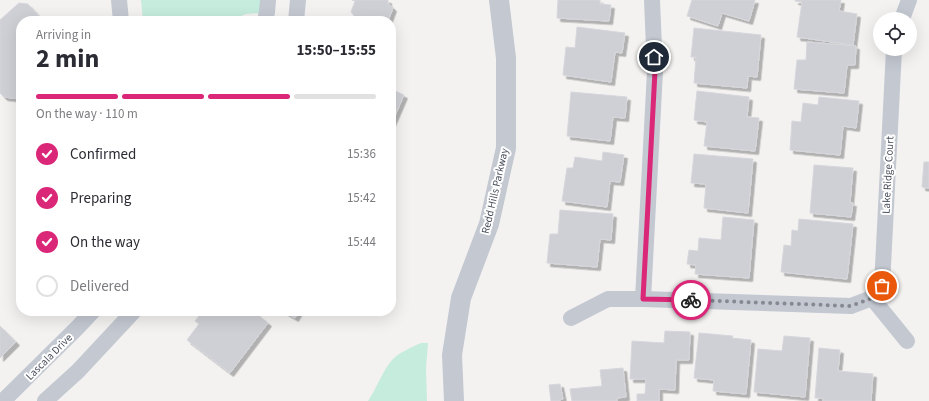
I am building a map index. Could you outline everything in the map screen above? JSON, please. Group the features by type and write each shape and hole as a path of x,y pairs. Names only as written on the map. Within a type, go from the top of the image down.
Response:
{"street":[{"path":"119,0 121,16"},
{"path":"266,16 268,0"},
{"path":"296,16 298,0"},
{"name":"Redd Hills Parkway","path":"454,401 452,355 461,298 489,224 506,148 506,58 499,0"},
{"path":"643,299 655,71 652,0"},
{"path":"905,12 909,0"},
{"name":"Lake Ridge Court","path":"872,298 882,286 894,56"},
{"path":"571,318 608,299 851,306 872,298 907,341"},
{"name":"Lascala Drive","path":"3,401 88,316"},
{"path":"45,401 78,371 129,316"}],"green space":[{"path":"141,0 263,0 261,13 246,14 241,16 143,16"},
{"path":"421,343 428,343 426,368 427,401 368,401 393,359"}],"building":[{"path":"352,0 388,0 388,3 393,8 390,16 354,16 351,12 355,1"},
{"path":"558,0 600,0 600,4 611,5 609,21 557,18"},
{"path":"692,0 755,0 749,21 722,13 718,26 687,16"},
{"path":"795,0 841,0 839,11 857,14 853,45 797,37 802,2"},
{"path":"19,3 28,4 39,16 16,16 16,98 4,97 0,93 0,20"},
{"path":"577,27 625,33 622,53 615,52 611,82 563,75 566,47 575,48"},
{"path":"694,28 761,35 757,77 748,76 747,88 694,83 696,57 691,57"},
{"path":"807,42 856,46 855,65 847,65 844,93 794,89 797,60 806,60"},
{"path":"396,91 404,95 396,113"},
{"path":"697,91 749,97 747,117 759,118 755,151 704,146 707,122 694,120"},
{"path":"571,92 627,97 625,118 613,117 610,141 567,136"},
{"path":"819,97 859,101 856,128 843,126 840,155 790,150 792,121 801,122 803,103 818,105"},
{"path":"603,152 624,155 620,182 610,181 607,207 562,201 567,168 573,168 575,157 602,161"},
{"path":"694,154 753,159 748,213 704,208 706,184 691,183"},
{"path":"924,162 929,162 929,188 922,187"},
{"path":"814,165 853,168 850,203 853,203 851,217 810,213"},
{"path":"560,210 613,214 611,240 600,239 597,267 547,263 550,234 558,234"},
{"path":"723,217 754,220 749,278 695,274 696,265 687,264 689,250 698,251 699,238 721,240"},
{"path":"799,219 853,224 847,279 781,272 784,245 791,246 792,230 798,231"},
{"path":"199,316 259,316 268,323 230,373 187,340 199,324 195,321"},
{"path":"0,326 16,342 0,358"},
{"path":"665,331 690,332 689,360 676,360 675,390 659,389 659,401 637,401 637,394 645,394 646,379 630,379 632,341 664,343"},
{"path":"699,333 733,336 732,338 751,340 746,394 713,391 714,380 694,378"},
{"path":"784,336 810,338 805,397 754,392 758,349 782,351"},
{"path":"819,348 840,350 838,371 873,374 871,401 823,401 823,398 815,398"},
{"path":"623,368 626,397 617,398 617,401 572,401 570,389 602,386 600,370"},
{"path":"560,384 563,399 560,401 551,401 549,385"}],"way so far":[{"path":"691,300 851,306 872,298 882,286"}],"route":[{"path":"654,57 655,71 643,299 691,300"}]}
